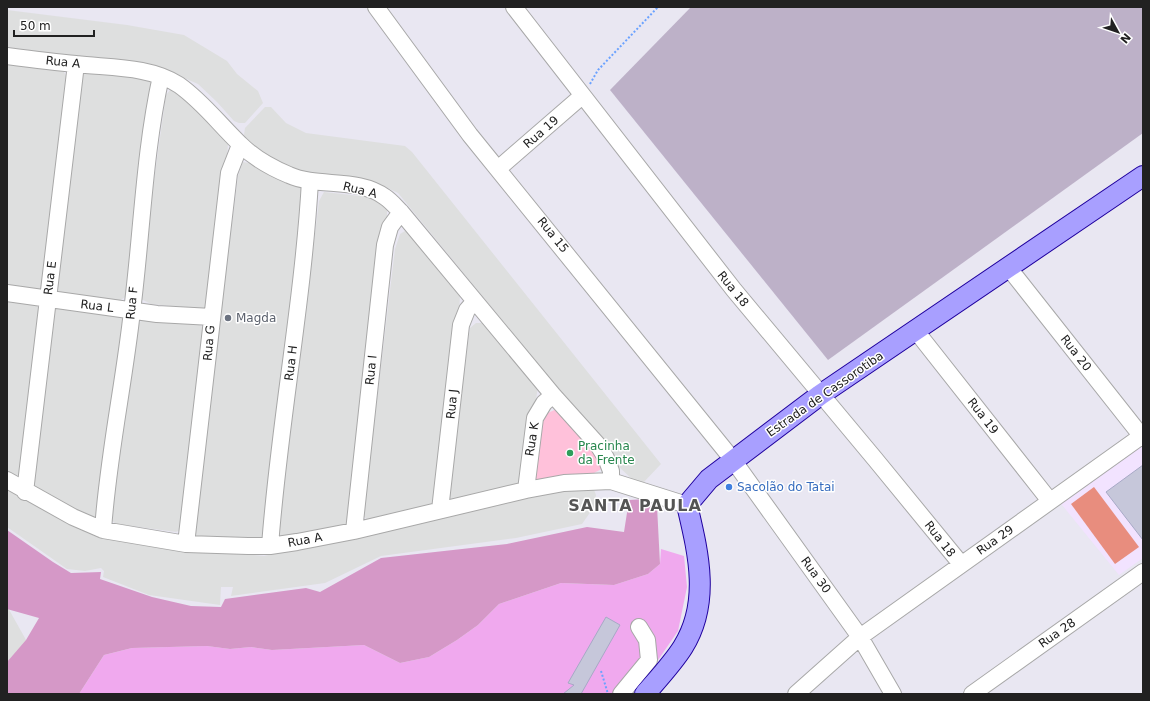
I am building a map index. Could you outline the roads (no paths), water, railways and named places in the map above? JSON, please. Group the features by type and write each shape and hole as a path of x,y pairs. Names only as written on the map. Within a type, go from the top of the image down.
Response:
{"main road":[{"name":"Estrada de Cassorotiba","path":"687,505 699,488 733,460 820,395 1143,176"},
{"path":"645,694 683,646 696,620 700,595 699,559 687,505"}],"street":[{"name":"Rua 15","path":"376,7 470,135 499,168 733,460"},
{"name":"Rua 18","path":"514,7 734,290 961,564"},
{"name":"Rua A","path":"7,56 139,70 161,76 189,92 220,122 240,145 268,164 290,175 310,180 357,187 374,191 385,197 401,212 474,302 553,395 598,445 606,458 611,471 611,481"},
{"name":"Rua E","path":"25,492 76,64"},
{"name":"Rua F","path":"103,530 117,411 132,310 150,140 161,76"},
{"name":"Rua 19","path":"499,168 582,96"},
{"name":"Rua G","path":"186,544 229,173 240,145"},
{"name":"Rua H","path":"270,546 273,500 307,236 310,180"},
{"name":"Rua I","path":"354,531 387,236 401,212"},
{"name":"Rua 20","path":"1008,267 1143,436"},
{"name":"Rua L","path":"7,293 47,300 132,310 212,317"},
{"name":"Rua J","path":"440,510 461,325 467,310 474,302"},
{"name":"Rua 19","path":"916,331 1050,501"},
{"name":"Rua K","path":"526,490 536,418 544,403 553,395"},
{"name":"Rua 29","path":"796,694 860,637 1143,436"},
{"name":"Rua 30","path":"733,460 860,637 893,694"},
{"name":"Rua A","path":"7,480 25,492 73,517 103,530 186,544 270,546 354,531 526,490 564,483 611,481 687,505"},
{"name":"Rua 28","path":"972,694 1143,572"},
{"path":"621,694 649,660 647,640 639,627"}],"place":[{"name":"Magda","path":"228,318"},
{"name":"Pracinha da Frente","path":"570,453"},
{"name":"Sacolão do Tatai","path":"729,487"}],"district":[{"name":"SANTA PAULA","path":"635,505"}]}
